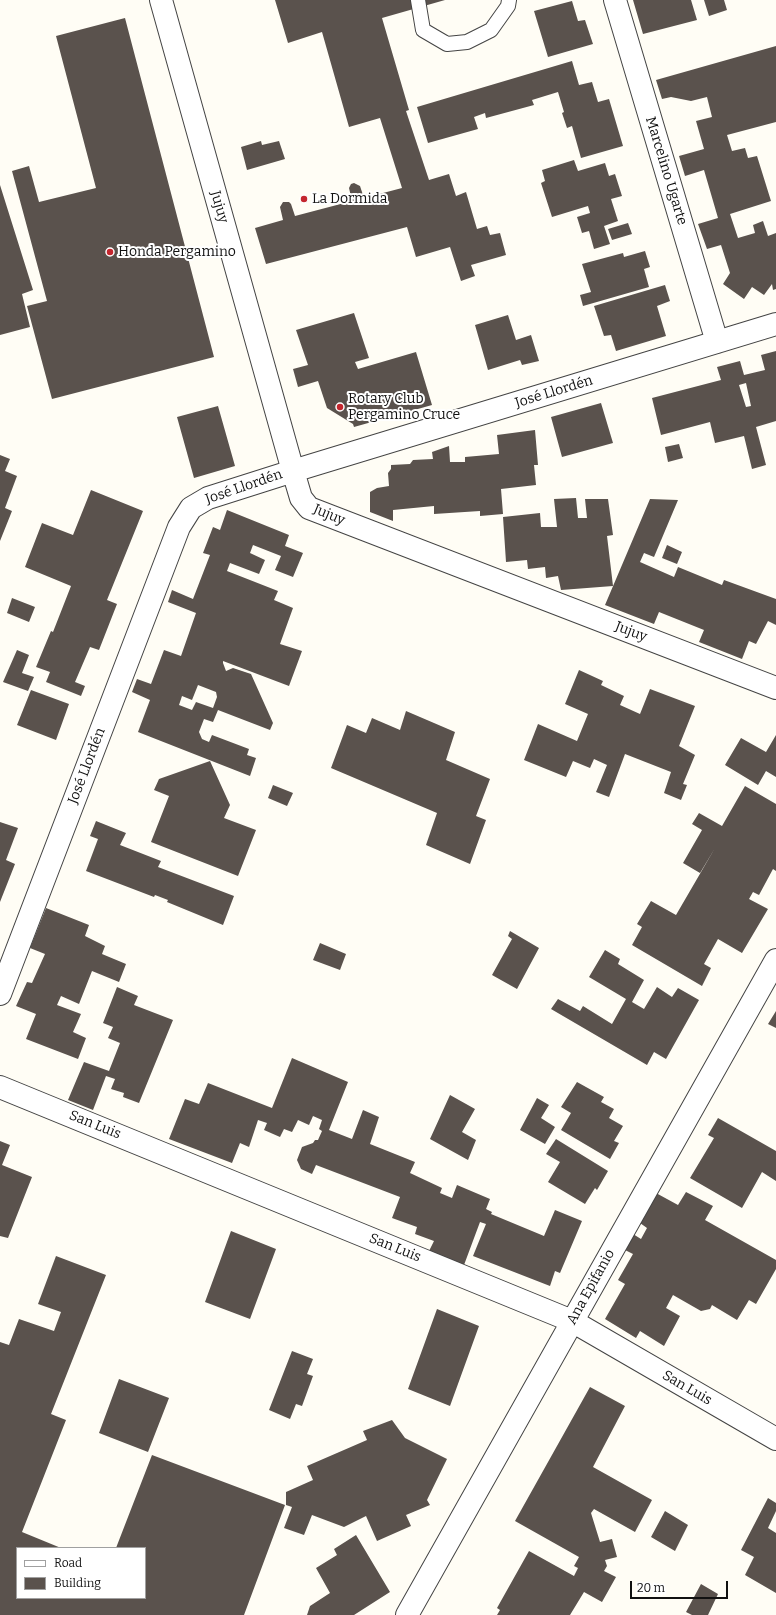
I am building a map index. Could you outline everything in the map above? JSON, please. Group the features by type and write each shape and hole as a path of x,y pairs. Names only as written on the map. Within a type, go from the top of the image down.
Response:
{"street":[{"name":"Jujuy","path":"161,0 293,471 301,498 309,508 776,688"},
{"name":"Marcelino Ugarte","path":"615,0 717,342"},
{"name":"José Llordén","path":"0,994 184,517 191,508 208,498 293,471 776,324"},
{"name":"Ana Epifanio","path":"407,1615 776,960"},
{"name":"San Luis","path":"0,1087 572,1321 776,1439"}],"lane":[{"path":"418,0 423,30 448,44 467,42 491,30 508,6 510,0"}],"building":[{"path":"275,0 445,0 382,18 409,110 406,111 429,180 449,174 456,196 466,192 477,229 487,226 490,235 500,233 506,255 471,265 475,276 461,281 450,247 416,257 407,227 266,264 255,228 283,220 280,207 283,202 289,202 291,204 295,216 352,201 349,188 351,184 354,183 360,186 364,198 402,188 380,118 349,127 322,32 288,43"},
{"path":"633,0 691,0 697,20 643,34"},
{"path":"704,0 724,0 727,10 709,16"},
{"path":"572,1 578,21 585,20 593,44 548,57 534,11"},
{"name":"Honda Pergamino","path":"125,18 214,357 52,399 27,306 47,301 12,171 29,166 39,202 96,188 56,36"},
{"path":"776,46 776,122 727,135 732,151 745,148 748,158 757,156 771,201 730,214 738,238 755,233 753,225 763,221 768,236 776,233 776,289 773,290 772,284 764,295 752,287 744,299 723,284 730,273 721,245 707,249 698,224 718,218 704,170 685,176 679,156 704,149 696,121 712,117 707,97 691,101 671,97 662,99 656,80"},
{"path":"572,61 579,85 592,82 598,102 609,99 623,146 581,158 572,126 567,128 562,113 564,112 558,92 532,100 534,105 486,118 485,113 474,117 478,129 428,143 417,107"},
{"path":"261,141 262,145 279,141 285,159 247,170 241,147"},
{"path":"574,160 578,171 605,163 609,176 615,174 622,196 611,199 618,221 604,226 610,244 594,249 589,231 582,233 577,217 590,213 588,206 552,217 541,183 545,181 542,170"},
{"path":"0,185 33,290 22,294 30,327 0,335"},
{"path":"628,223 632,234 612,240 608,229"},
{"path":"645,251 650,267 644,269 649,287 583,306 580,295 591,292 582,264 623,253 624,257"},
{"path":"665,285 670,301 657,306 666,336 616,351 611,335 604,336 594,306"},
{"path":"354,313 369,358 355,362 358,369 416,352 432,405 354,427 353,424 327,408 318,381 298,387 293,369 308,365 296,330"},
{"path":"508,315 516,340 531,335 539,361 522,365 520,360 488,370 475,325"},
{"path":"776,351 776,421 756,427 766,465 752,469 744,436 715,443 710,422 661,435 652,398 721,380 717,367 740,361 744,375 765,370 761,355","holes":["746,383 751,406 746,407 739,385"]},
{"path":"601,403 613,443 562,457 551,417"},
{"path":"218,406 235,466 194,478 177,417"},
{"path":"535,430 538,465 534,465 536,485 501,489 503,514 480,516 480,511 434,514 434,506 393,510 393,521 370,512 370,492 377,488 389,486 388,473 391,469 391,465 410,464 413,460 433,459 432,452 449,446 450,462 465,462 465,457 499,454 497,435"},
{"path":"679,444 683,458 668,462 665,447"},
{"path":"0,455 10,459 5,471 17,476 5,508 12,511 0,541"},
{"path":"91,490 143,511 107,600 117,604 99,650 90,647 75,682 85,686 81,696 46,682 50,672 36,667 51,631 53,632 71,586 25,567 42,523 73,535"},
{"path":"576,498 578,518 587,518 585,499 608,499 613,535 607,536 613,586 561,590 558,576 546,578 545,567 528,569 527,560 506,562 503,517 540,513 541,527 557,527 554,499"},
{"path":"650,499 678,500 654,557 644,553 640,562 674,577 678,567 722,585 724,580 776,599 776,625 768,621 756,644 749,641 742,659 699,642 704,630 659,612 654,624 605,605"},
{"path":"227,510 289,535 285,546 303,553 293,577 275,570 281,556 253,545 250,553 265,560 259,574 230,563 227,571 278,591 274,600 293,608 280,644 302,651 289,686 223,661 226,671 233,668 251,674 273,723 270,730 218,710 213,722 204,719 199,732 202,739 209,742 212,735 249,749 247,755 256,758 250,776 138,732 150,700 132,692 137,679 151,684 164,650 181,656 196,613 168,602 172,590 193,599 210,555 203,553 213,527 220,530","holes":["198,685 216,692 217,697 213,708 196,702 192,710 179,705 182,696 192,700"]},
{"path":"667,545 682,552 677,564 662,558"},
{"path":"12,598 35,607 29,622 7,613"},
{"path":"17,650 29,655 22,673 34,677 28,691 3,682"},
{"path":"579,670 603,681 601,685 624,696 620,705 640,714 650,689 695,706 679,746 695,755 683,784 687,785 681,800 664,793 671,772 625,754 609,797 596,792 607,765 594,759 590,768 573,761 566,777 524,760 538,724 577,741 588,714 565,704"},
{"path":"31,690 69,704 56,740 17,725"},
{"path":"406,711 455,732 446,760 490,779 476,816 486,820 470,864 426,845 437,813 331,768 347,725 366,733 372,718 400,730"},
{"path":"776,735 776,777 766,771 758,785 725,765 741,738 766,752"},
{"path":"210,761 230,805 224,818 256,830 238,876 151,842 169,796 154,790 159,779"},
{"path":"273,785 293,793 287,806 268,798"},
{"path":"745,786 776,804 776,871 773,869 759,895 753,892 749,899 768,909 742,953 718,939 704,964 711,968 702,986 632,945 642,927 637,924 651,901 676,915 715,848 700,873 683,863 702,830 692,824 699,813 722,826"},
{"path":"96,821 126,833 120,845 161,861 158,867 234,896 223,925 167,902 168,900 155,895 154,897 86,871 98,839 90,836"},
{"path":"0,822 18,828 6,860 15,864 0,902"},
{"path":"46,908 89,925 85,936 105,946 102,954 126,964 119,982 92,971 79,1004 61,996 57,1005 81,1014 73,1032 86,1038 78,1059 26,1039 36,1014 16,1006 27,982 32,983 45,954 30,948"},
{"path":"510,931 539,948 517,989 492,975 512,939 508,936"},
{"path":"320,943 346,954 340,970 313,960"},
{"path":"605,950 620,959 618,964 644,980 632,1002 644,1009 657,987 672,997 678,988 699,1000 666,1059 654,1052 647,1065 551,1009 558,999 580,1011 583,1006 612,1024 626,999 589,977"},
{"path":"117,987 138,996 134,1005 173,1020 139,1103 123,1097 124,1093 111,1089 115,1079 106,1076 93,1110 68,1100 84,1062 109,1071 120,1043 108,1038 113,1027 103,1023"},
{"path":"776,1011 776,1028 768,1024"},
{"path":"292,1058 348,1082 329,1130 352,1139 363,1110 379,1117 370,1144 415,1162 410,1173 442,1188 440,1193 452,1198 457,1185 490,1199 486,1209 492,1212 491,1214 544,1236 555,1210 582,1221 560,1273 555,1271 550,1286 473,1256 486,1224 480,1222 464,1265 429,1251 434,1241 415,1234 417,1227 392,1218 400,1197 316,1165 312,1174 301,1169 297,1160 302,1147 313,1143 315,1140 318,1140 322,1131 319,1129 322,1120 313,1116 309,1125 298,1120 292,1132 284,1129 280,1137 264,1130 267,1123 258,1120 249,1147 240,1143 232,1163 169,1139 185,1099 199,1104 208,1083 272,1108"},
{"path":"577,1082 604,1097 601,1102 614,1109 609,1118 623,1126 614,1141 619,1143 610,1159 561,1130 571,1113 561,1107"},
{"path":"450,1095 475,1109 462,1132 476,1140 468,1160 430,1139"},
{"path":"537,1098 549,1105 541,1118 555,1127 545,1144 520,1130"},
{"path":"718,1118 776,1151 776,1181 762,1172 742,1208 690,1178 714,1138 708,1135"},
{"path":"556,1139 608,1171 597,1190 595,1188 585,1204 548,1182 560,1162 546,1154"},
{"path":"0,1141 10,1145 2,1165 32,1177 8,1238 0,1236"},
{"path":"686,1192 713,1206 705,1220 776,1260 776,1269 756,1304 749,1300 737,1320 712,1305 710,1309 701,1311 673,1295 666,1308 680,1316 664,1346 640,1331 636,1338 605,1319 625,1284 618,1280 633,1254 625,1250 633,1234 641,1239 647,1228 640,1223 656,1193 678,1205"},
{"path":"231,1231 276,1249 250,1319 205,1302"},
{"path":"56,1256 106,1275 51,1414 66,1420 22,1532 59,1547 16,1547 16,1599 146,1599 146,1547 116,1547 152,1455 285,1505 244,1615 0,1615 0,1342 9,1345 19,1319 54,1331 61,1312 38,1304"},
{"path":"437,1309 479,1326 450,1406 408,1389"},
{"path":"292,1351 313,1359 307,1374 313,1376 302,1406 296,1404 290,1419 269,1410"},
{"path":"119,1379 169,1398 148,1452 99,1433"},
{"path":"590,1387 625,1406 593,1467 652,1500 635,1532 594,1509 591,1513 600,1542 612,1539 617,1557 605,1560 607,1566 604,1571 616,1577 602,1602 584,1592 570,1615 497,1615 500,1610 497,1608 529,1551 574,1576 578,1568 574,1566 579,1557 515,1521"},
{"path":"392,1420 405,1438 447,1459 427,1500 430,1505 406,1515 411,1526 377,1541 366,1516 344,1527 312,1515 304,1535 284,1528 292,1507 286,1505 286,1492 313,1480 307,1466 367,1440 363,1431"},
{"path":"768,1498 776,1503 776,1511 768,1528 776,1533 776,1593 745,1575 754,1557 741,1550"},
{"path":"665,1511 688,1525 675,1551 651,1537"},
{"path":"356,1535 390,1592 354,1615 307,1615 310,1606 330,1593 316,1568 337,1555 334,1549"},
{"path":"701,1584 718,1594 708,1615 692,1615 686,1612"}],"place":[{"name":"La Dormida","path":"304,199"},
{"name":"Honda Pergamino","path":"110,252"},
{"name":"Rotary Club Pergamino Cruce","path":"340,407"}]}
